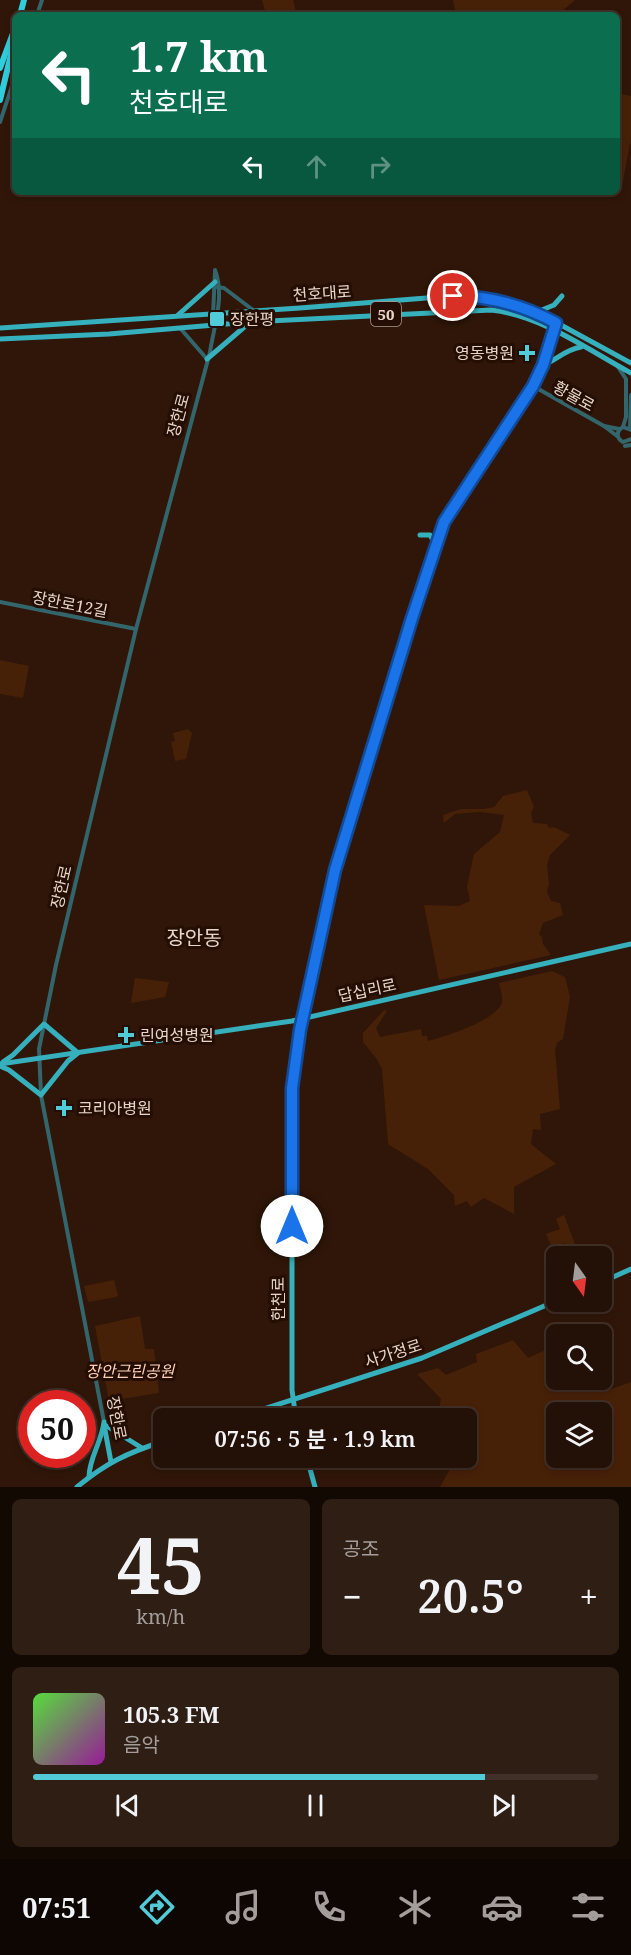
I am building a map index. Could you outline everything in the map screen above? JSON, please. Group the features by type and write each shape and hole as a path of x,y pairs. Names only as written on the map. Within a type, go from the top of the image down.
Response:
{"highway":[{"path":"0,68 12,36"},
{"path":"0,100 12,50"}],"main road":[{"path":"177,316 218,285"},
{"name":"천호대로","path":"0,328 466,296 498,300 537,312 631,363"},
{"path":"537,312 554,305 562,296"},
{"name":"천호대로","path":"0,339 109,334 250,322 491,310 526,319 554,331 631,373"},
{"path":"207,359 250,322"},
{"name":"한천로","path":"294,1408 292,1088 303,1019 335,870 408,629 444,522 533,386 543,365 556,323"},
{"path":"543,365 560,354 583,347"},
{"path":"420,534 430,535 436,545"},
{"name":"답십리로","path":"0,1064 303,1019 631,944"},
{"path":"44,1024 78,1053 68,1061 41,1095 0,1064 44,1024"},
{"path":"612,1278 631,1269"},
{"name":"사가정로","path":"269,1408 422,1358 546,1305"},
{"path":"89,1477 89,1469 102,1435 104,1423 142,1448"},
{"name":"장한로","path":"104,1423 111,1462"},
{"path":"76,1487 111,1462 153,1444"},
{"path":"310,1468 315,1487"}],"street":[{"path":"0,122 12,86"},
{"path":"218,285 254,311"},
{"name":"장한로","path":"104,1423 41,1095 39,1058 44,1024 136,629 215,325 218,285"},
{"path":"179,327 207,359"},
{"path":"617,366 626,379 631,430"},
{"name":"황물로","path":"533,386 604,426 623,442 631,441"},
{"path":"617,436 625,419 629,398"},
{"path":"619,428 625,419"},
{"name":"황물로","path":"604,426 631,430"},
{"path":"626,446 631,441"},
{"name":"장한로12길","path":"0,602 136,629"}],"green space":[{"path":"262,0 293,0 296,12 265,12"},
{"path":"453,0 575,0 561,12 455,12"},
{"path":"620,94 631,96 631,138 621,192"},
{"path":"0,660 29,666 23,698 0,694"},
{"path":"188,729 192,733 186,759 175,761 171,742 175,741 173,733"},
{"path":"527,790 534,807 531,813 533,823 547,824 549,828 554,827 570,835 550,855 547,865 549,883 547,892 551,901 560,903 563,915 543,923 539,934 551,955 439,980 424,905 459,906 470,901 467,886 474,854 500,832 504,815 480,812 455,814 444,823 443,815 461,809 494,807 503,796"},
{"path":"552,971 565,977 570,997 563,1039 557,1043 555,1050 560,1109 540,1114 541,1130 533,1129 531,1144 556,1164 514,1187 514,1214 484,1198 471,1207 467,1201 455,1206 454,1195 428,1169 388,1144 382,1069 363,1042 363,1033 384,1010 387,1011 376,1028 380,1037 421,1029 422,1036 427,1036 428,1041 446,1036 481,1021 498,1009 502,1002 499,983"},
{"path":"135,978 169,982 165,997 131,1003"},
{"path":"564,1215 576,1246 565,1246 564,1243 551,1246 546,1234 560,1229 556,1219"},
{"path":"114,1280 118,1295 116,1297 88,1302 84,1286"},
{"name":"장안근린공원","path":"140,1316 145,1349 154,1349 159,1393 109,1401 95,1326"},
{"path":"513,1340 528,1358 546,1350 546,1390 606,1391 631,1382 631,1487 440,1487 450,1468 477,1468 477,1408 439,1408 441,1399 417,1374 438,1368 446,1375 477,1362 476,1354"}],"place":[{"name":"장한평","path":"217,319"},
{"name":"영동병원","path":"527,353"},
{"name":"린여성병원","path":"126,1035"},
{"name":"코리아병원","path":"64,1108"}],"district":[{"name":"장안동","path":"194,937"}],"route":[{"path":"292,1226 292,1088 300,1030 335,870 412,618 444,522 533,386 543,365 556,323 537,312 515,304 487,298 453,296"}]}
